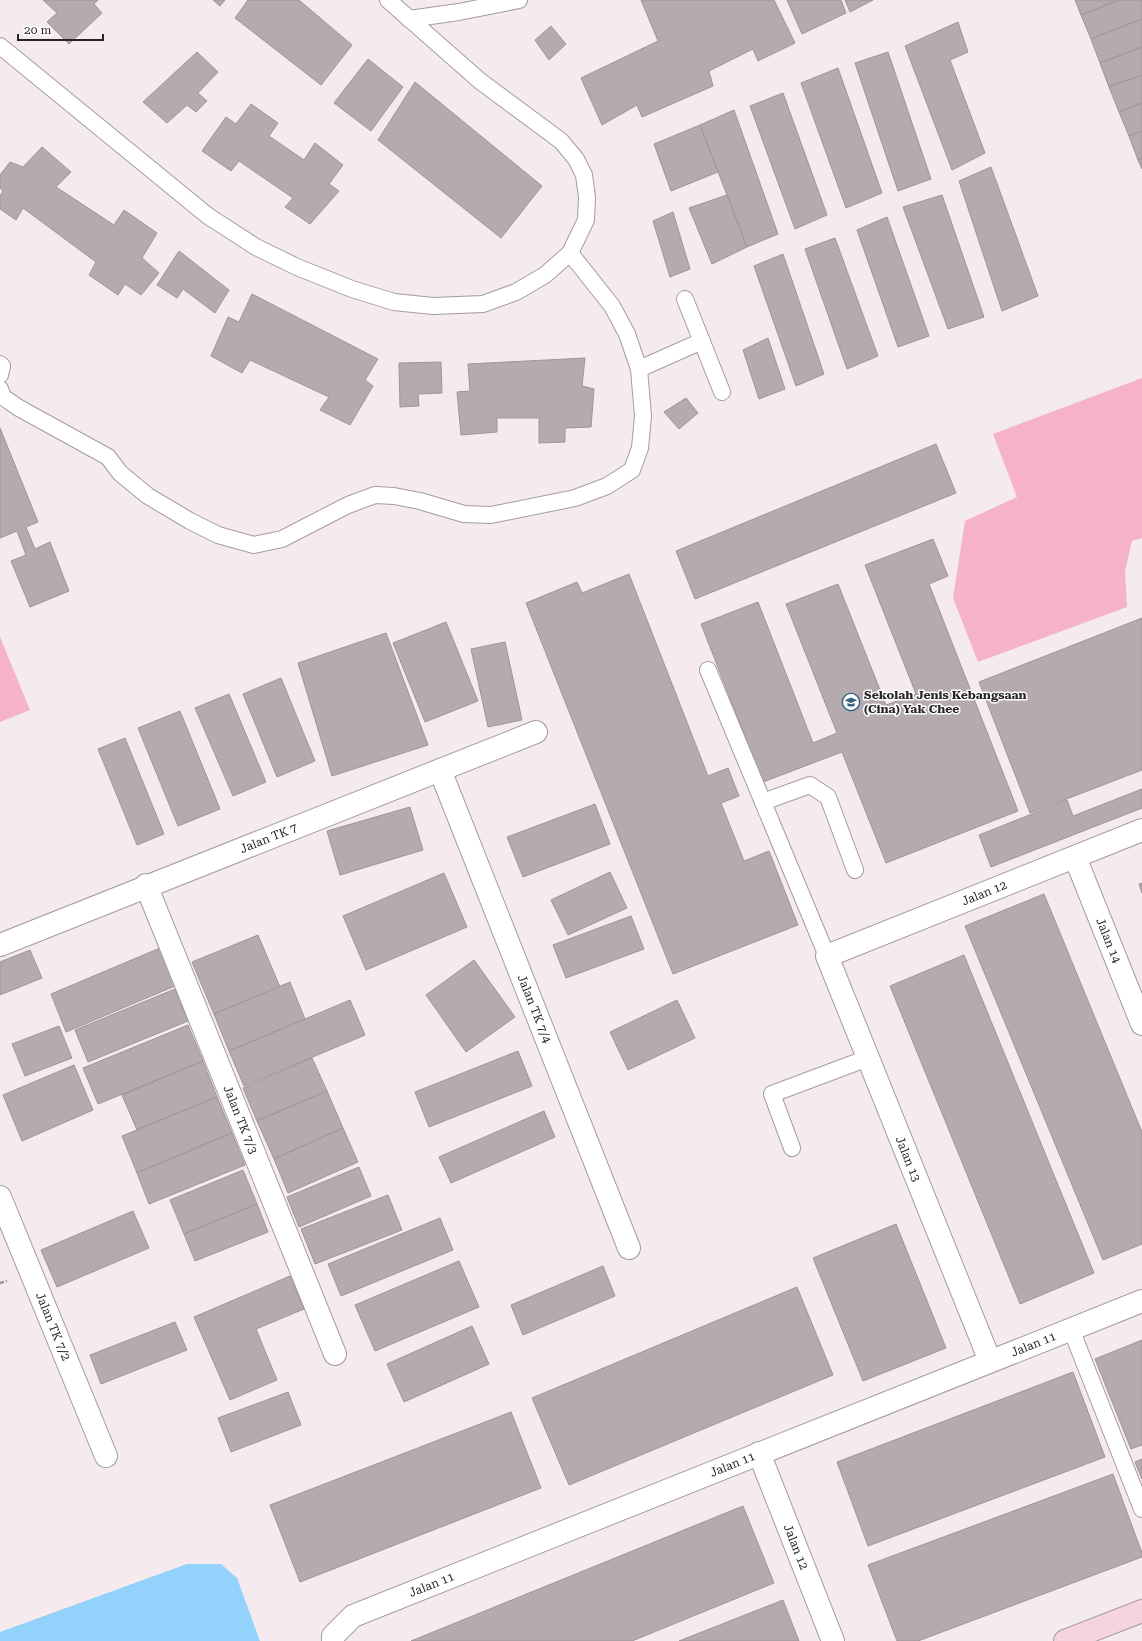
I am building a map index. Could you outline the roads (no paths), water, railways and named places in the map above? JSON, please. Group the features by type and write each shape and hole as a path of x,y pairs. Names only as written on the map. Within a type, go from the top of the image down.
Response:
{"street":[{"name":"Jalan TK 7","path":"0,945 146,885 536,732"},
{"name":"Jalan TK 7/4","path":"440,770 628,1248"},
{"name":"Jalan 12","path":"827,956 1142,830"},
{"name":"Jalan 14","path":"1075,857 1142,1024"},
{"name":"Jalan TK 7/3","path":"146,885 335,1354"},
{"name":"Jalan 13","path":"827,956 990,1361"},
{"name":"Jalan TK 7/2","path":"0,1197 106,1456"},
{"name":"Jalan 11","path":"334,1641 333,1636 353,1616 1142,1301"},
{"name":"Jalan 12","path":"759,1453 833,1641"},
{"path":"1065,1641 1142,1611"}],"lane":[{"path":"0,46 208,216 256,247 297,267 352,289 394,302 433,306 483,304 516,292 545,275 570,253 586,220 587,197 584,175 576,159 561,141 480,81 388,0"},
{"path":"409,19 459,12 519,0"},
{"path":"0,390 3,397 19,408 108,457 120,473 154,499 190,521 218,535 254,545 282,539 348,505 375,495 394,496 420,501 464,514 491,515 575,498 607,486 632,470 640,448 643,416 639,369 627,334 612,306 570,253"},
{"path":"685,300 722,392"},
{"path":"639,369 702,341"},
{"path":"0,364 2,366 0,375"},
{"path":"708,670 827,956"},
{"path":"763,802 810,785 828,797 855,870"},
{"path":"792,1148 772,1094 868,1058"},
{"path":"1071,1329 1142,1508"}],"water":[{"path":"187,1564 221,1564 237,1578 260,1641 0,1641 0,1632"}],"place":[{"name":"Sekolah Jenis Kebangsaan (Cina) Yak Chee","path":"851,702"}]}
